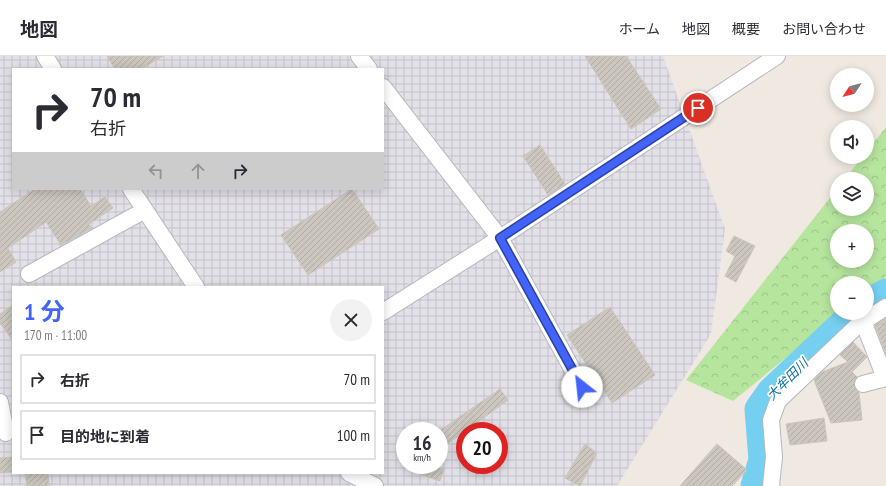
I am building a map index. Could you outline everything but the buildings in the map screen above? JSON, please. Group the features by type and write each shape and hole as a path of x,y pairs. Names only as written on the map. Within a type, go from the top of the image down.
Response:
{"street":[{"path":"45,56 52,68"},
{"path":"359,56 368,68"},
{"path":"384,311 500,238 777,56"},
{"path":"384,88 500,238 582,387"},
{"path":"133,190 195,286"},
{"path":"29,274 145,210"},
{"path":"771,486 774,457 771,420 778,401 863,321 886,307"},
{"path":"863,321 885,378 863,384"},
{"path":"0,402 6,433"},
{"path":"351,474 375,486"}],"shaded area":[{"path":"0,56 663,56 725,229 711,334 617,486 0,486"}],"green space":[{"path":"886,127 886,277 874,286 874,276 830,276 830,320 832,320 733,401 686,380 830,198 830,216 874,216 874,172 850,172 857,164 874,164 874,142"}],"waterway":[{"name":"大牟田川","path":"874,300 886,293"},
{"name":"大牟田川","path":"755,486 763,460 759,409 771,392 848,320"}],"route":[{"path":"582,387 500,238 698,108"}]}
